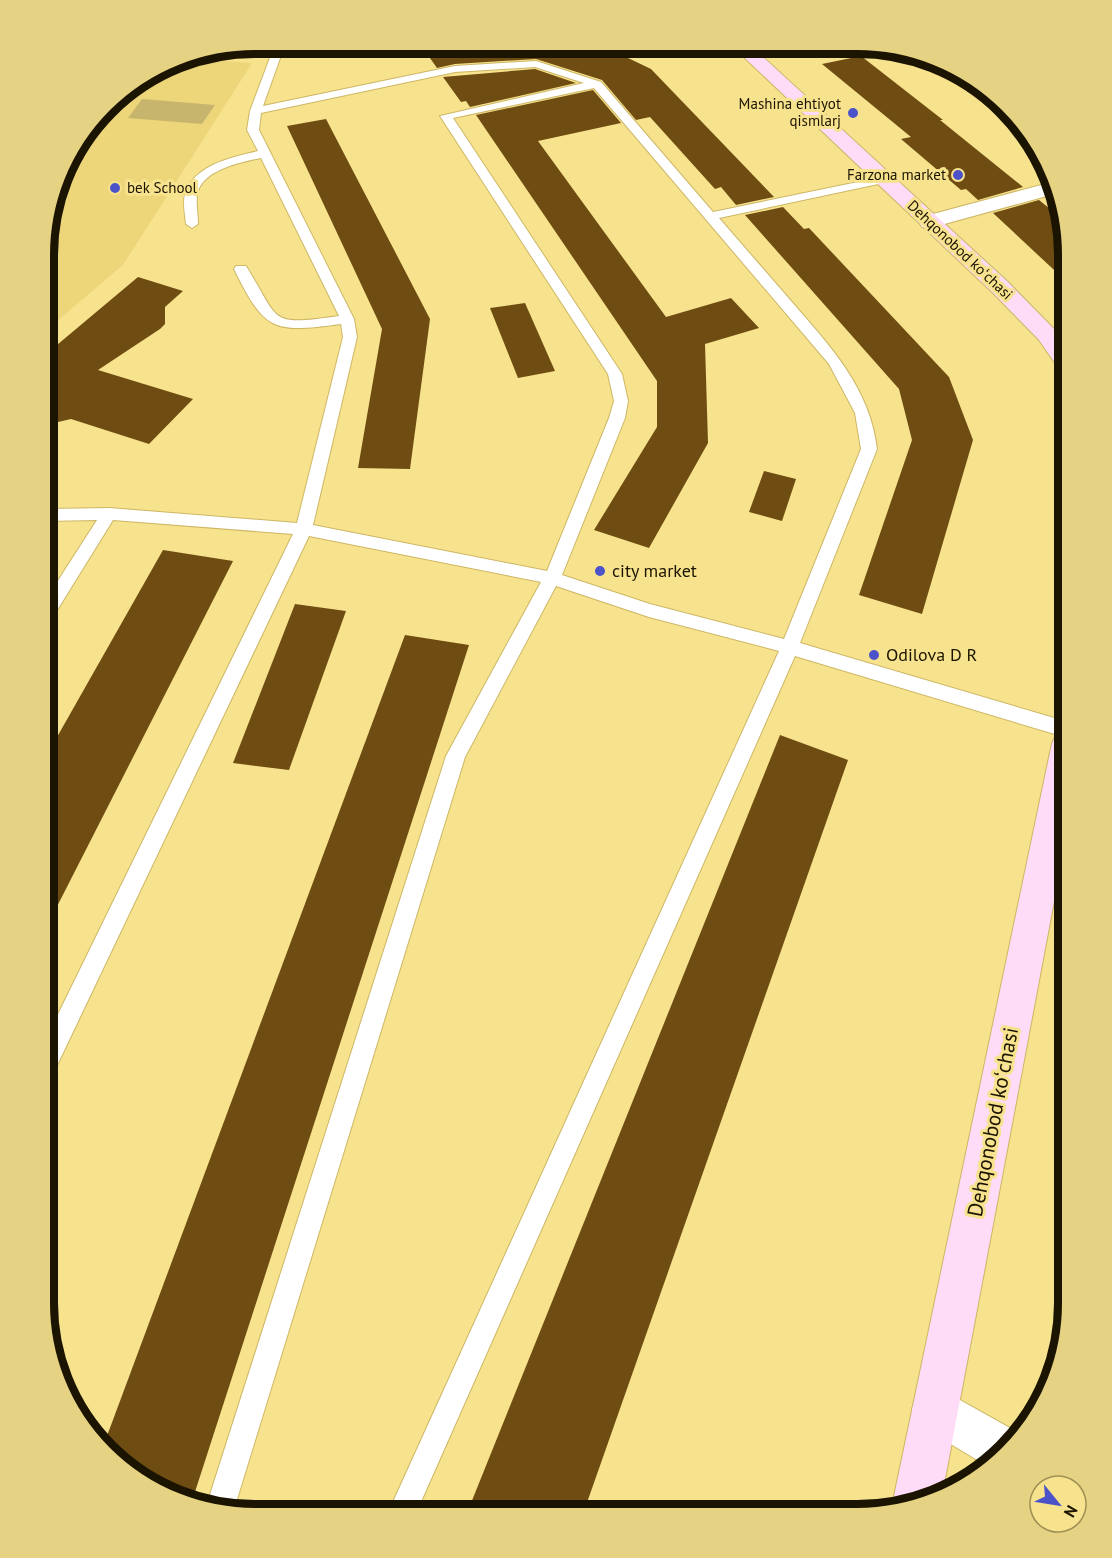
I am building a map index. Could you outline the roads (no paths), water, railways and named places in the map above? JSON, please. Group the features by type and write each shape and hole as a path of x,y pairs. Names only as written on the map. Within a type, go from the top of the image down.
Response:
{"main road":[{"name":"Dehqonobod koʻchasi","path":"750,54 1023,309 1058,350"},
{"name":"Dehqonobod koʻchasi","path":"918,1494 1058,793"}],"street":[{"path":"930,222 1047,190"},
{"path":"935,1409 998,1446"}],"lane":[{"path":"54,1047 304,529 350,337 347,319 253,130 256,111 281,54"},
{"path":"256,111 455,69 536,64 597,84 835,361 854,391 868,431 869,449 790,647 406,1504"},
{"path":"223,1501 456,756 552,578 617,418 621,400 615,374 446,116 597,84"},
{"path":"192,224 191,193 201,180 228,163 265,153"},
{"path":"710,216 884,179"},
{"path":"241,269 260,309 274,323 293,326 347,319"},
{"path":"54,515 109,514 304,529 552,578 649,610 790,647 1058,727"},
{"path":"54,601 109,514"}],"place":[{"name":"Mashina ehtiyot qismlarj","path":"853,113"},
{"name":"Farzona market","path":"958,175"},
{"name":"bek School","path":"115,188"},
{"name":"city market","path":"600,571"},
{"name":"Odilova D R","path":"874,655"}]}
